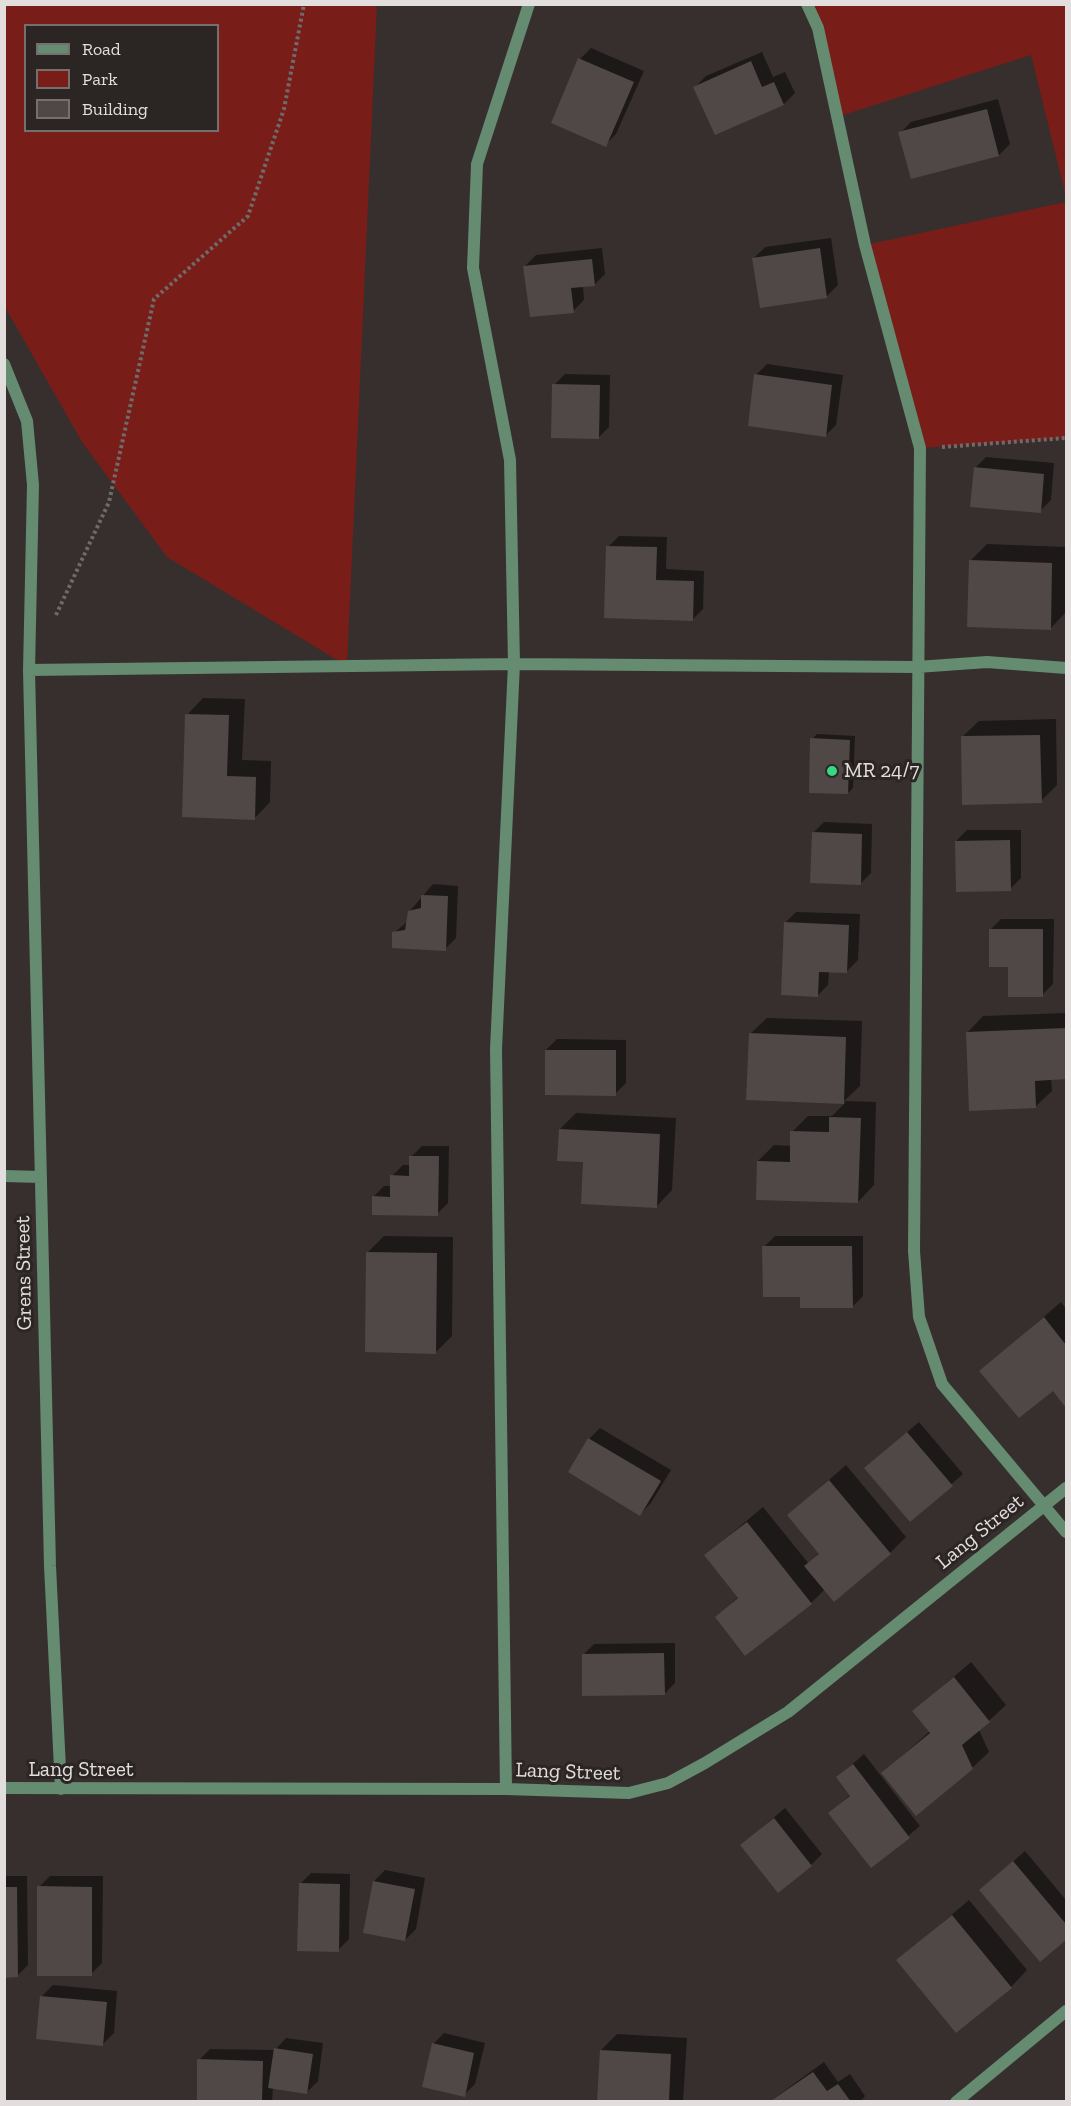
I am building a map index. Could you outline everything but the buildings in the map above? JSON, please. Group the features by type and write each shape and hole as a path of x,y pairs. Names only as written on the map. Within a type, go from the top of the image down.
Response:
{"street":[{"path":"506,1790 496,1049 514,664 510,460 473,268 477,164 529,4"},
{"path":"807,4 818,28 865,245 920,448 914,1251 919,1317 942,1384 1066,1532"},
{"name":"Grens Street","path":"4,364 27,421 33,484 29,670 50,1566 61,1789"},
{"path":"29,670 514,664 917,667 987,662 1066,668"},
{"path":"4,1176 41,1177"},
{"name":"Lang Street","path":"4,1788 506,1790 629,1793 668,1783 788,1712 1066,1488"},
{"path":"956,2102 1066,2011"}],"path":[{"path":"54,618 109,502 154,299 248,216 284,109 304,4"},
{"path":"920,448 1066,438"}],"green space":[{"path":"4,5 377,5 347,666 167,557 82,442 5,307"},
{"path":"807,5 1066,5 1066,197 1031,55 837,117"},
{"path":"1066,202 1066,438 920,448 865,245"}],"place":[{"name":"MR 24/7","path":"832,771"}]}
